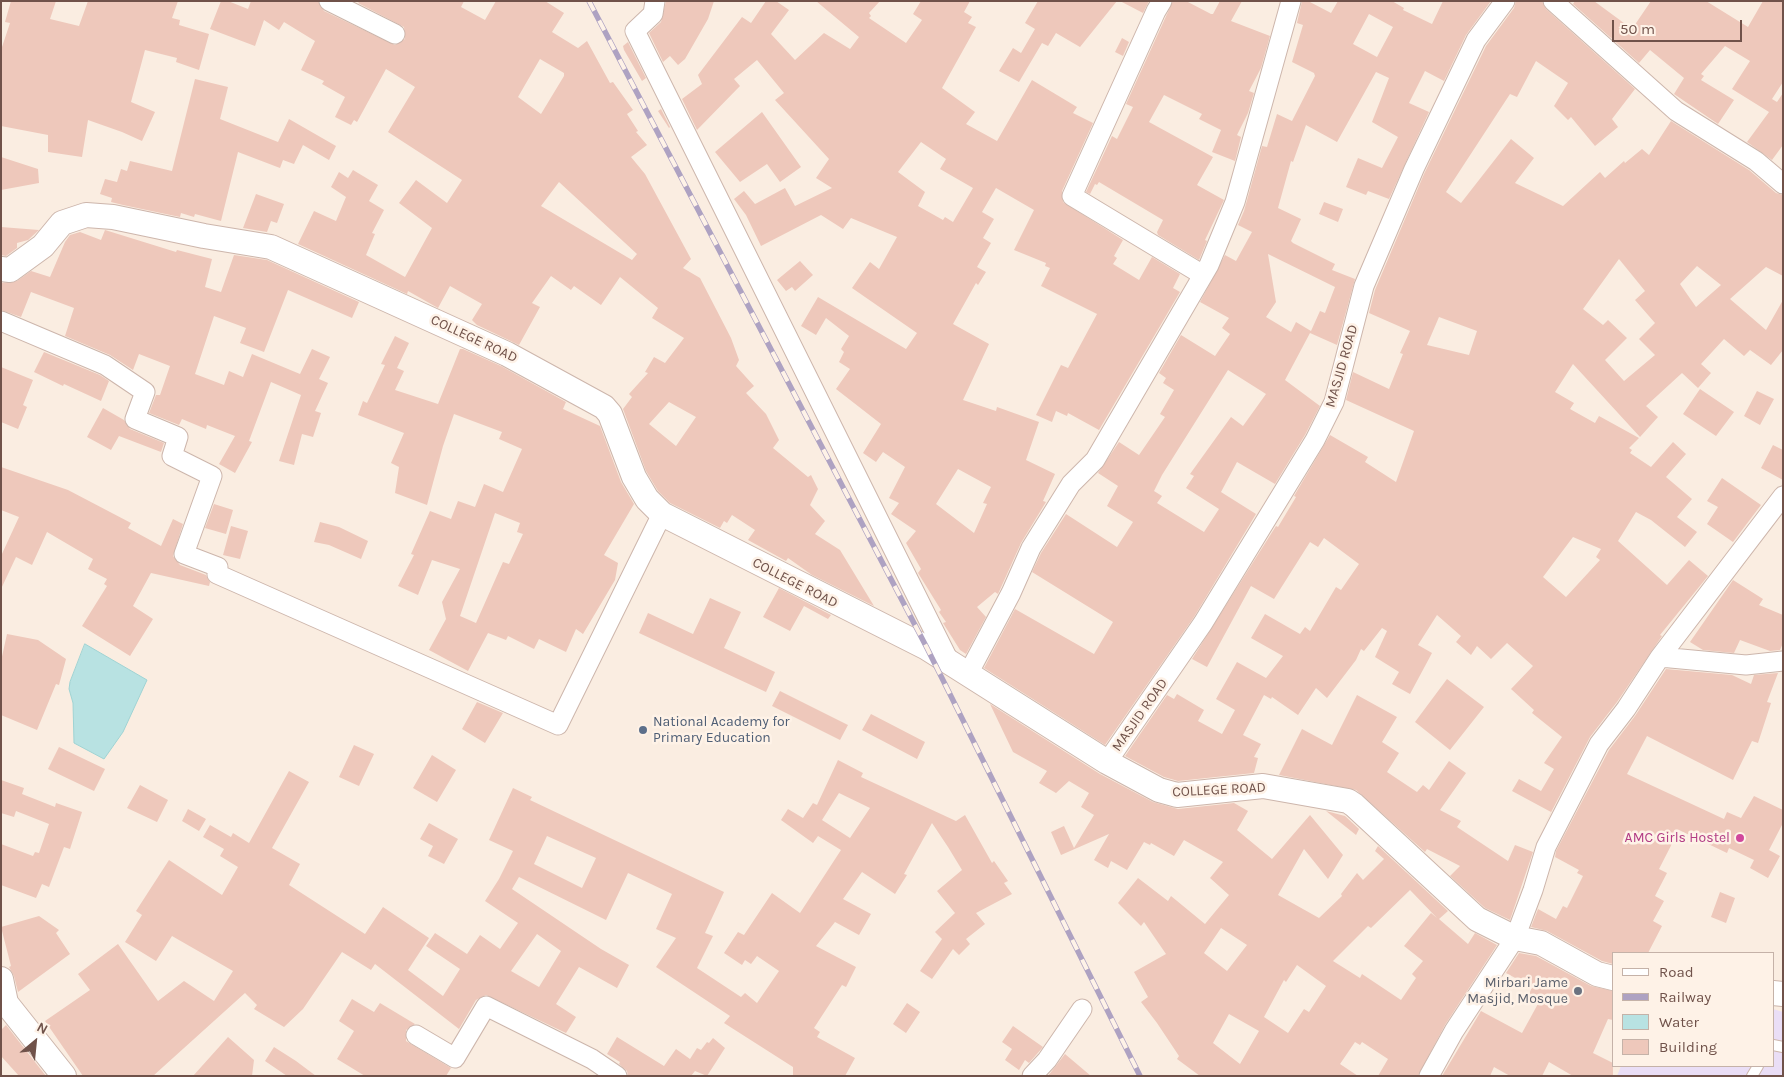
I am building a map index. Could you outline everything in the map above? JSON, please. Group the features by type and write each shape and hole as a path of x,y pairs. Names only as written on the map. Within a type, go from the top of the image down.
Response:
{"street":[{"path":"329,1 395,34"},
{"path":"655,1 653,14 635,30 959,668 1011,593 1031,548 1071,484 1095,460 1203,275 1235,202 1291,1"},
{"path":"1162,1 1072,196 1203,275"},
{"name":"MASJID ROAD","path":"1107,762 1203,624 1315,440 1334,402 1364,286 1414,168 1476,40 1505,1"},
{"path":"1553,1 1676,111 1756,161 1783,184"},
{"name":"COLLEGE ROAD","path":"1,269 10,270 43,246 62,223 86,215 113,217 271,246 507,354 604,407 610,414 634,477 647,499 662,514 927,648 1107,762 1159,790 1172,794 1263,786 1348,801 1477,919 1515,938 1541,943 1597,974 1612,978"},
{"path":"1,321 106,365 144,392 135,419 178,437 172,456 212,476 184,554 218,567 217,574 558,725 662,514"},
{"path":"1429,1076 1454,1031 1515,938 1534,890 1546,847 1599,744 1626,709 1660,657 1783,496"},
{"path":"1660,657 1746,665 1783,661"},
{"path":"1,979 3,1004 64,1076"},
{"path":"416,1035 455,1058 486,1006 592,1059 617,1076"},
{"path":"1032,1076 1047,1060 1082,1009"}],"shaded area":[{"path":"1774,1009 1783,1012 1783,1076 1617,1076 1621,1067 1774,1067"}],"water":[{"path":"85,644 147,680 123,732 104,759 74,743 73,703 69,689"}],"building":[{"path":"11,1 56,1 50,19 79,26 88,1 178,1 172,18 180,20 179,25 209,34 199,70 176,62 177,58 145,50 131,102 155,112 142,141 88,120 82,157 48,152 48,135 1,126 1,50 10,23 5,22"},
{"path":"221,1 228,1 248,9 251,1 318,1 324,11 395,45 405,39 404,27 358,3 360,1 464,1 461,7 485,20 496,1 545,1 564,13 552,32 578,48 587,41 610,83 613,82 633,110 627,114 638,131 636,132 647,145 631,157 645,174 691,259 683,268 700,278 731,338 739,360 736,366 754,386 746,393 766,414 779,440 773,448 808,477 811,475 818,489 810,505 825,521 815,534 840,550 874,606 812,575 788,558 786,561 748,540 755,530 732,515 727,523 724,521 720,528 670,503 658,491 646,471 623,409 632,397 629,394 648,373 645,372 654,357 665,363 684,338 652,318 658,308 620,277 601,305 574,286 571,290 551,276 532,303 540,307 519,345 477,325 472,320 482,304 450,286 438,308 408,291 407,294 298,244 314,211 336,221 346,197 331,187 339,172 348,178 353,170 378,185 369,201 384,210 372,233 375,234 366,255 405,277 432,228 399,203 416,180 447,203 462,180 388,132 415,87 386,69 357,122 354,120 351,125 335,117 345,97 322,84 324,81 301,70 315,41 284,22 279,30 264,20 255,46 210,29","holes":["540,59 564,73 541,114 518,97","559,182 637,254 632,260 541,206","669,402 696,417 676,446 649,424"]},
{"path":"666,1 714,1 708,19 685,59 678,65 670,56 663,62 649,33 661,22"},
{"path":"766,1 776,1 789,10 771,34 795,60 824,33 850,49 859,37 816,1 880,1 869,13 871,16 869,18 906,43 922,20 913,14 921,1 970,1 964,12 972,17 968,23 976,27 942,88 975,112 966,124 997,141 1032,80 1077,107 1073,113 1093,123 1062,191 1063,202 1123,240 1114,256 1117,258 1113,264 1139,280 1152,257 1180,274 1173,288 1180,292 1099,430 1068,413 1067,416 1056,411 1052,422 1036,415 1061,365 1068,368 1097,314 1041,286 1050,268 1045,266 1046,263 1014,250 1034,210 996,188 982,212 994,219 983,238 991,243 977,267 986,272 978,285 976,283 953,324 989,344 963,400 996,411 997,407 1039,422 1026,460 1055,474 1043,501 1046,502 1021,543 998,594 995,592 977,607 986,617 966,654 960,650 943,623 946,622 939,612 941,610 918,573 921,569 906,543 916,531 891,514 899,503 889,498 905,467 883,452 876,462 863,453 881,424 836,389 850,369 839,362 844,352 841,349 849,336 826,318 816,335 801,326 818,297 906,349 917,333 852,288 870,262 879,269 897,237 851,218 843,229 821,215 761,246 746,215 734,199 744,191 755,204 785,188 795,206 832,188 816,178 829,159 775,100 784,93 757,60 734,79 740,86 697,130 682,99 702,84 698,75 742,17 751,23","holes":["921,142 946,159 940,169 973,188 953,222 945,217 943,220 918,206 925,192 898,172","958,469 991,487 983,503 987,504 974,533 936,504"]},
{"path":"1038,1 1117,1 1080,47 1056,33 1048,46 1042,43 1019,82 999,71 1013,48 1021,53 1035,29 1025,23"},
{"path":"1120,1 1149,1 1143,13"},
{"path":"1173,1 1186,1 1213,14 1220,1 1242,1 1231,21 1270,36 1261,68 1249,91 1254,93 1248,113 1237,135 1241,137 1235,161 1212,152 1221,130 1199,119 1202,114 1164,95 1149,122 1213,157 1197,185 1224,200 1205,240 1207,241 1199,260 1158,235 1157,232 1163,220 1099,182 1097,185 1095,184 1090,194 1086,192 1112,136 1117,139 1133,107 1126,104"},
{"path":"1302,1 1308,1 1331,13 1338,1 1392,1 1404,8 1403,10 1432,24 1443,1 1491,1 1466,35 1444,81 1425,71 1409,103 1429,112 1389,199 1368,191 1366,195 1346,187 1358,158 1382,168 1398,137 1372,122 1389,78 1376,72 1337,142 1306,125 1293,162 1291,161 1278,208 1301,219 1291,241 1293,243 1335,264 1332,270 1355,279 1337,345 1310,333 1285,380 1320,406 1275,484 1237,462 1221,492 1256,514 1194,617 1105,745 984,668 1015,609 1094,654 1113,622 1032,572 1041,553 1066,514 1117,547 1133,522 1107,506 1118,486 1098,473 1119,442 1139,455 1165,417 1160,414 1174,390 1163,383 1166,378 1159,373 1181,335 1215,356 1230,334 1222,328 1229,318 1200,302 1225,255 1236,261 1252,232 1238,225 1244,211 1262,146 1267,147 1277,114 1292,121 1315,76 1314,73 1292,62 1303,25 1297,23","holes":["1369,14 1393,27 1377,57 1353,44","1268,254 1335,287 1325,313 1320,311 1311,331 1296,322 1291,332 1266,317 1276,302","1228,370 1266,394 1243,426 1231,417 1190,474 1194,476 1186,488 1219,509 1204,532 1157,503 1162,496 1154,491 1162,475"]},
{"path":"1516,1 1542,1 1546,9 1635,89 1612,119 1618,127 1595,146 1571,117 1568,120 1554,106 1568,83 1536,61 1517,97 1510,94 1446,192 1461,203 1511,139 1534,158 1515,183 1563,206 1600,172 1605,178 1624,161 1625,163 1642,149 1649,155 1671,121 1749,170 1776,193 1783,195 1783,276 1766,267 1730,299 1766,330 1783,300 1783,350 1771,365 1750,350 1744,356 1724,339 1701,364 1711,373 1698,388 1682,373 1646,406 1658,417 1640,437 1573,364 1555,392 1574,403 1570,409 1595,423 1599,416 1639,438 1629,448 1632,450 1630,453 1651,467 1673,442 1686,454 1666,477 1692,499 1677,517 1697,532 1685,547 1651,520 1636,512 1618,541 1667,585 1689,560 1708,576 1660,635 1662,636 1617,702 1590,737 1544,826 1551,812 1512,791 1519,779 1541,791 1554,769 1544,763 1562,737 1532,713 1534,710 1511,689 1533,666 1507,643 1491,659 1477,646 1471,655 1456,642 1461,636 1437,615 1418,645 1432,653 1410,694 1392,684 1399,672 1375,657 1387,631 1382,628 1364,651 1361,649 1356,660 1327,698 1316,688 1298,715 1272,697 1271,699 1264,695 1243,735 1261,744 1254,757 1258,758 1254,773 1178,781 1164,777 1125,756 1167,695 1174,699 1177,694 1204,710 1198,721 1222,734 1235,710 1216,699 1237,662 1266,678 1283,656 1251,638 1265,614 1300,634 1305,627 1310,631 1336,587 1341,590 1359,564 1324,538 1318,547 1310,542 1274,599 1251,586 1207,667 1192,659 1276,526 1278,527 1330,435 1368,457 1365,462 1396,482 1414,431 1346,400 1353,372 1389,389 1403,354 1400,353 1410,331 1369,313 1375,290 1424,174 1486,46 1514,8","holes":["1619,259 1645,291 1635,300 1655,323 1639,339 1655,355 1624,381 1605,360 1627,338 1608,320 1603,325 1583,309","1697,266 1721,285 1696,307 1680,284","1439,317 1477,331 1469,355 1427,345","1573,537 1601,549 1596,557 1600,560 1566,597 1543,577"]},
{"path":"1575,1 1594,1 1632,29 1651,1 1706,1 1748,27 1763,1 1783,1 1783,82 1772,99 1777,102 1783,93 1783,145 1772,160 1747,142 1769,112 1732,89 1750,61 1725,46 1701,74 1704,76 1701,80 1734,100 1718,124 1674,94 1684,78 1650,50 1639,63 1573,4"},
{"path":"1122,38 1129,42 1123,56 1115,52"},
{"path":"628,42 646,78 642,81 624,50 623,46"},
{"path":"195,79 228,87 220,119 278,142 289,119 336,146 329,160 303,145 294,164 283,160 280,168 238,152 221,221 195,214 194,217 181,213 180,217 123,205 111,202 112,198 100,194 105,179 117,182 121,169 127,171 130,161 172,171"},
{"path":"661,109 670,127 669,128 658,111"},
{"path":"762,112 801,167 780,182 767,164 740,182 715,152"},
{"path":"1,157 38,169 39,183 1,190"},
{"path":"256,194 284,204 277,223 271,221 267,232 243,228"},
{"path":"1324,202 1343,209 1338,222 1319,214"},
{"path":"1,227 39,230 28,240 17,243 17,248 6,256 1,255"},
{"path":"105,230 176,252 177,250 212,259 205,287 221,292 234,255 267,260 359,302 352,318 288,290 264,352 240,343 246,328 214,316 195,374 224,385 229,371 243,377 252,354 300,374 312,349 330,357 319,379 328,383 315,411 321,413 313,437 302,434 294,465 279,461 301,395 271,382 249,441 252,442 235,473 219,464 235,436 207,425 206,429 182,419 179,425 149,413 156,395 160,395 170,366 139,354 133,370 110,355 65,336 74,308 31,292 21,317 1,310 1,283 17,281 31,271 50,277 65,242 70,235 80,232 101,240"},
{"path":"800,261 813,275 795,291 792,287 786,291 777,280"},
{"path":"395,336 409,343 397,368 404,371 395,390 438,404 460,349 463,349 501,366 566,402 563,409 600,426 621,482 634,504 604,555 618,563 615,580 583,634 576,629 566,652 539,639 534,649 508,636 506,640 488,633 468,671 429,650 446,619 442,602 460,569 432,560 418,595 398,586 414,555 411,554 430,511 451,519 458,501 475,507 484,484 503,492 522,449 499,439 502,432 454,414 427,505 395,493 399,467 391,463 404,433 358,415 363,401 367,403 385,365 381,364","holes":["495,513 520,523 517,532 523,534 509,564 503,562 476,623 460,616"]},
{"path":"44,352 100,375 109,381 101,401 34,372"},
{"path":"1,367 33,380 23,405 27,407 18,429 1,422"},
{"path":"1700,389 1734,412 1716,436 1683,414"},
{"path":"1757,391 1774,399 1760,425 1744,416"},
{"path":"103,408 124,420 130,429 164,443 161,452 119,436 111,450 87,437"},
{"path":"1773,445 1783,450 1783,480 1761,468"},
{"path":"1,467 68,490 131,523 128,528 161,546 173,519 183,524 173,556 180,565 206,575 210,582 209,586 151,573 133,606 153,619 130,656 82,626 107,586 104,584 107,579 88,569 93,559 47,532 32,565 16,557 1,589 1,556 19,517 1,510"},
{"path":"1722,478 1761,505 1733,542 1707,524 1718,507 1707,501"},
{"path":"214,504 233,510 226,534 205,528"},
{"path":"320,522 339,527 368,541 361,559 329,545 314,542"},
{"path":"231,526 248,531 240,559 223,555"},
{"path":"1733,580 1763,599 1759,605 1783,615 1783,643 1780,650 1770,651 1740,640 1734,653 1703,650 1690,642"},
{"path":"779,588 831,615 828,619 804,606 790,631 763,617"},
{"path":"710,598 741,612 724,648 775,672 766,692 639,633 648,613 693,634"},
{"path":"7,634 38,640 66,659 59,685 56,684 37,730 1,715 1,661"},
{"path":"1666,669 1732,675 1751,684 1754,675 1778,673 1767,702 1771,703 1758,743 1752,741 1733,780 1647,736 1627,774 1724,819 1727,812 1741,818 1754,796 1783,810 1783,823 1769,850 1780,856 1768,878 1750,868 1754,860 1729,848 1727,853 1679,830 1659,869 1667,873 1655,896 1664,901 1653,921 1662,926 1649,952 1612,952 1612,964 1602,961 1547,931 1531,927 1538,909 1556,919 1563,906 1567,908 1583,876 1577,873 1579,870 1555,857 1556,851 1609,750 1635,716"},
{"path":"1447,679 1484,707 1450,750 1415,722"},
{"path":"780,691 848,725 840,740 772,706"},
{"path":"1357,695 1397,717 1382,742 1399,753 1387,772 1417,792 1423,785 1429,790 1449,761 1466,773 1440,810 1461,821 1457,827 1508,861 1515,845 1533,852 1510,920 1485,908 1450,876 1460,866 1427,849 1425,852 1356,790 1279,775 1302,729 1332,745"},
{"path":"477,702 503,713 485,743 462,729"},
{"path":"990,704 1100,774 1153,802 1178,809 1234,803 1248,811 1237,830 1272,859 1310,815 1343,855 1328,879 1304,849 1278,895 1319,918 1342,896 1341,894 1357,873 1363,880 1384,859 1375,851 1378,846 1448,911 1439,919 1468,944 1475,933 1497,945 1445,1025 1418,1076 1378,1076 1388,1059 1362,1042 1360,1045 1355,1042 1340,1064 1358,1076 1200,1076 1177,1059 1179,1056 1141,1002 1148,997 1134,972 1166,954 1144,922 1141,926 1118,903 1138,878 1168,901 1171,896 1205,924 1229,895 1210,878 1223,862 1184,840 1174,856 1151,843 1150,845 1144,842 1127,870 1111,861 1108,868 1094,860 1109,834 1061,855 1051,832 1064,826 1074,848 1094,815 1081,807 1089,793 1069,781 1056,793 1039,783 1047,771 1013,752","holes":["1410,890 1437,918 1431,913 1404,946 1423,961 1412,974 1416,978 1401,1000 1362,974 1360,978 1333,961 1368,926 1371,928","1221,928 1247,945 1227,971 1204,953","1297,965 1326,986 1309,1012 1304,1009 1288,1033 1264,1017 1284,980 1286,982","1229,1014 1259,1031 1240,1064 1213,1043"]},
{"path":"871,714 925,742 917,759 862,730"},
{"path":"354,745 374,754 359,786 339,777"},
{"path":"59,747 105,769 94,791 48,769"},
{"path":"432,755 456,770 437,802 413,788"},
{"path":"838,760 863,773 861,777 956,821 965,815 992,863 994,861 1008,881 1004,883 1012,894 976,913 985,924 966,939 970,944 959,955 953,949 932,979 920,971 942,939 935,932 955,913 937,891 962,870 948,847 932,823 904,874 907,875 895,894 862,872 843,899 871,914 859,935 835,922 816,946 856,967 846,987 842,985 814,1028 820,1032 817,1037 855,1058 845,1076 793,1076 793,1067 724,1023 730,1016 656,967 676,938 656,929 672,894 628,873 606,920 519,877 512,889 601,949 629,965 617,988 579,967 556,1004 576,1017 566,1033 486,995 476,1000 459,1029 375,964 371,970 342,952 303,1009 284,1027 254,1009 257,1005 245,993 153,1076 83,1076 45,1021 90,990 78,974 118,944 158,1001 184,981 214,1001 233,971 172,936 156,961 125,942 142,915 136,911 169,860 222,895 238,867 220,856 224,849 203,837 210,825 231,837 233,833 249,843 289,771 309,782 272,848 300,864 289,885 365,934 383,907 429,938 408,970 443,996 460,969 426,946 435,933 467,954 480,935 500,949 518,923 485,901 513,851 489,840 513,788 532,797 530,800 724,892 705,933 713,936 697,968 741,997 745,993 757,1003 779,971 757,956 751,964 745,960 742,965 724,953 738,932 744,935 772,893 800,913 841,850 818,836 813,843 781,820 788,809 803,818 813,803 817,805","holes":["839,793 870,808 850,838 822,820","547,836 596,858 582,888 534,864","537,934 561,951 539,987 511,971"]},
{"path":"1,780 24,788 22,794 55,807 56,803 82,812 70,849 64,847 49,887 42,884 36,898 1,885 1,844 33,856 35,852 39,853 49,824 16,811 14,817 1,813"},
{"path":"140,785 168,800 157,822 127,808"},
{"path":"188,809 206,819 199,831 182,821"},
{"path":"1326,811 1345,816 1359,829 1356,835"},
{"path":"429,823 458,839 444,864 428,856 433,846 420,839"},
{"path":"1720,892 1735,898 1726,923 1711,917"},
{"path":"39,916 59,930 56,933 70,954 18,992 14,976 9,967 11,966 1,927"},
{"path":"1519,953 1536,956 1591,986 1612,991 1612,1020 1608,1019 1593,1053 1612,1062 1613,1076 1573,1076 1549,1062 1542,1076 1510,1076 1494,1067 1490,1076 1442,1076 1481,1011 1522,1033 1539,1002 1528,997 1532,987 1506,973"},
{"path":"352,999 374,1012 380,1003 415,1024 406,1030 406,1041 451,1068 446,1076 365,1076 337,1059 354,1031 339,1021"},
{"path":"907,1003 920,1012 906,1033 893,1024"},
{"path":"6,1025 46,1076 19,1076 1,1056 1,1030"},
{"path":"1013,1026 1043,1047 1029,1063 1025,1060 1019,1070 1005,1060 1012,1049 1002,1042"},
{"path":"228,1037 254,1060 252,1076 193,1076"},
{"path":"617,1037 664,1066 676,1049 690,1059 697,1048 701,1050 713,1038 725,1048 707,1076 695,1071 691,1076 628,1076 627,1071 619,1064 620,1062 607,1054"},
{"path":"274,1047 316,1076 287,1076 265,1061"},
{"path":"1065,1054 1091,1076 1048,1076"}],"railway":[{"path":"589,1 927,648 1140,1076"}],"place":[{"name":"National Academy for Primary Education","path":"643,730"},
{"name":"AMC Girls Hostel","path":"1740,838"},
{"name":"Mirbari Jame Masjid, Mosque","path":"1578,991"}]}
